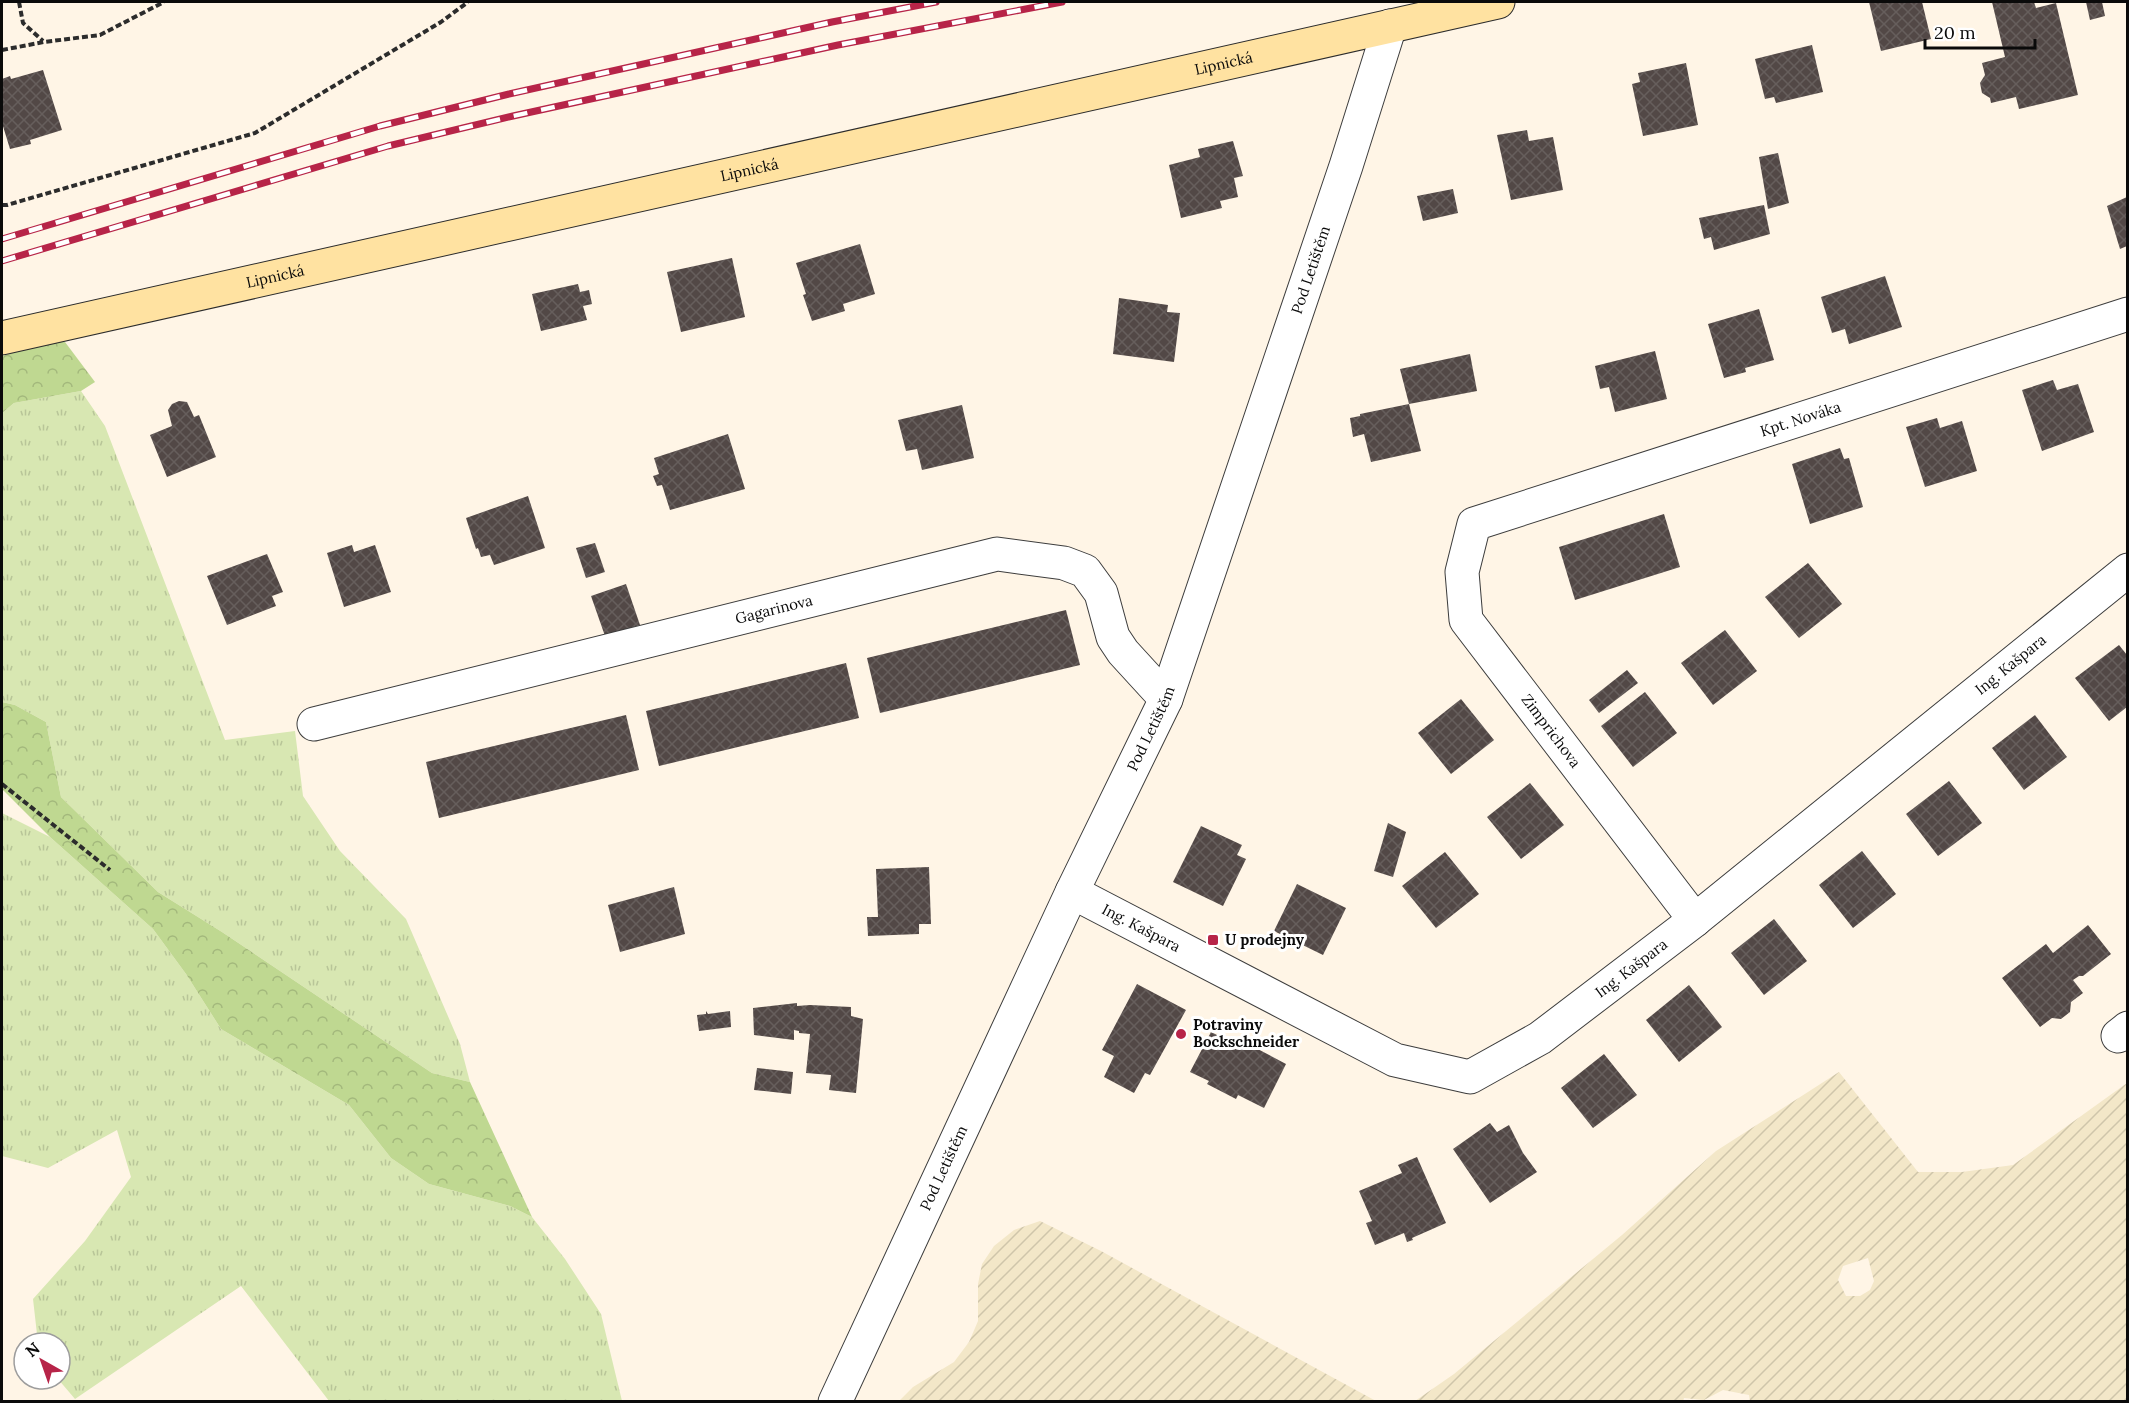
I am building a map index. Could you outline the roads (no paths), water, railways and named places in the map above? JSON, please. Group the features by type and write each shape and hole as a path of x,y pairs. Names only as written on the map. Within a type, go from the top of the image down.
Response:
{"street":[{"name":"Lipnická","path":"2,338 1498,2"},
{"name":"Pod Letištěm","path":"835,1401 1072,892 1166,699 1346,166 1390,26"},
{"name":"Kpt. Nováka","path":"1474,524 2127,314"},
{"name":"Zimprichova","path":"1474,524 1462,572 1466,620 1695,920"},
{"name":"Gagarinova","path":"314,724 997,554 1064,563 1085,571 1101,593 1113,637 1166,699"},
{"name":"Ing. Kašpara","path":"1072,892 1395,1060 1470,1077 1540,1038 1695,920 2127,570"}],"railway":[{"path":"2,239 380,126 509,94 832,22 936,2"},
{"path":"2,261 388,146 513,116 838,45 1062,2"}],"place":[{"name":"U prodejny","path":"1213,940"},
{"name":"Potraviny Bockschneider","path":"1181,1034"}]}
